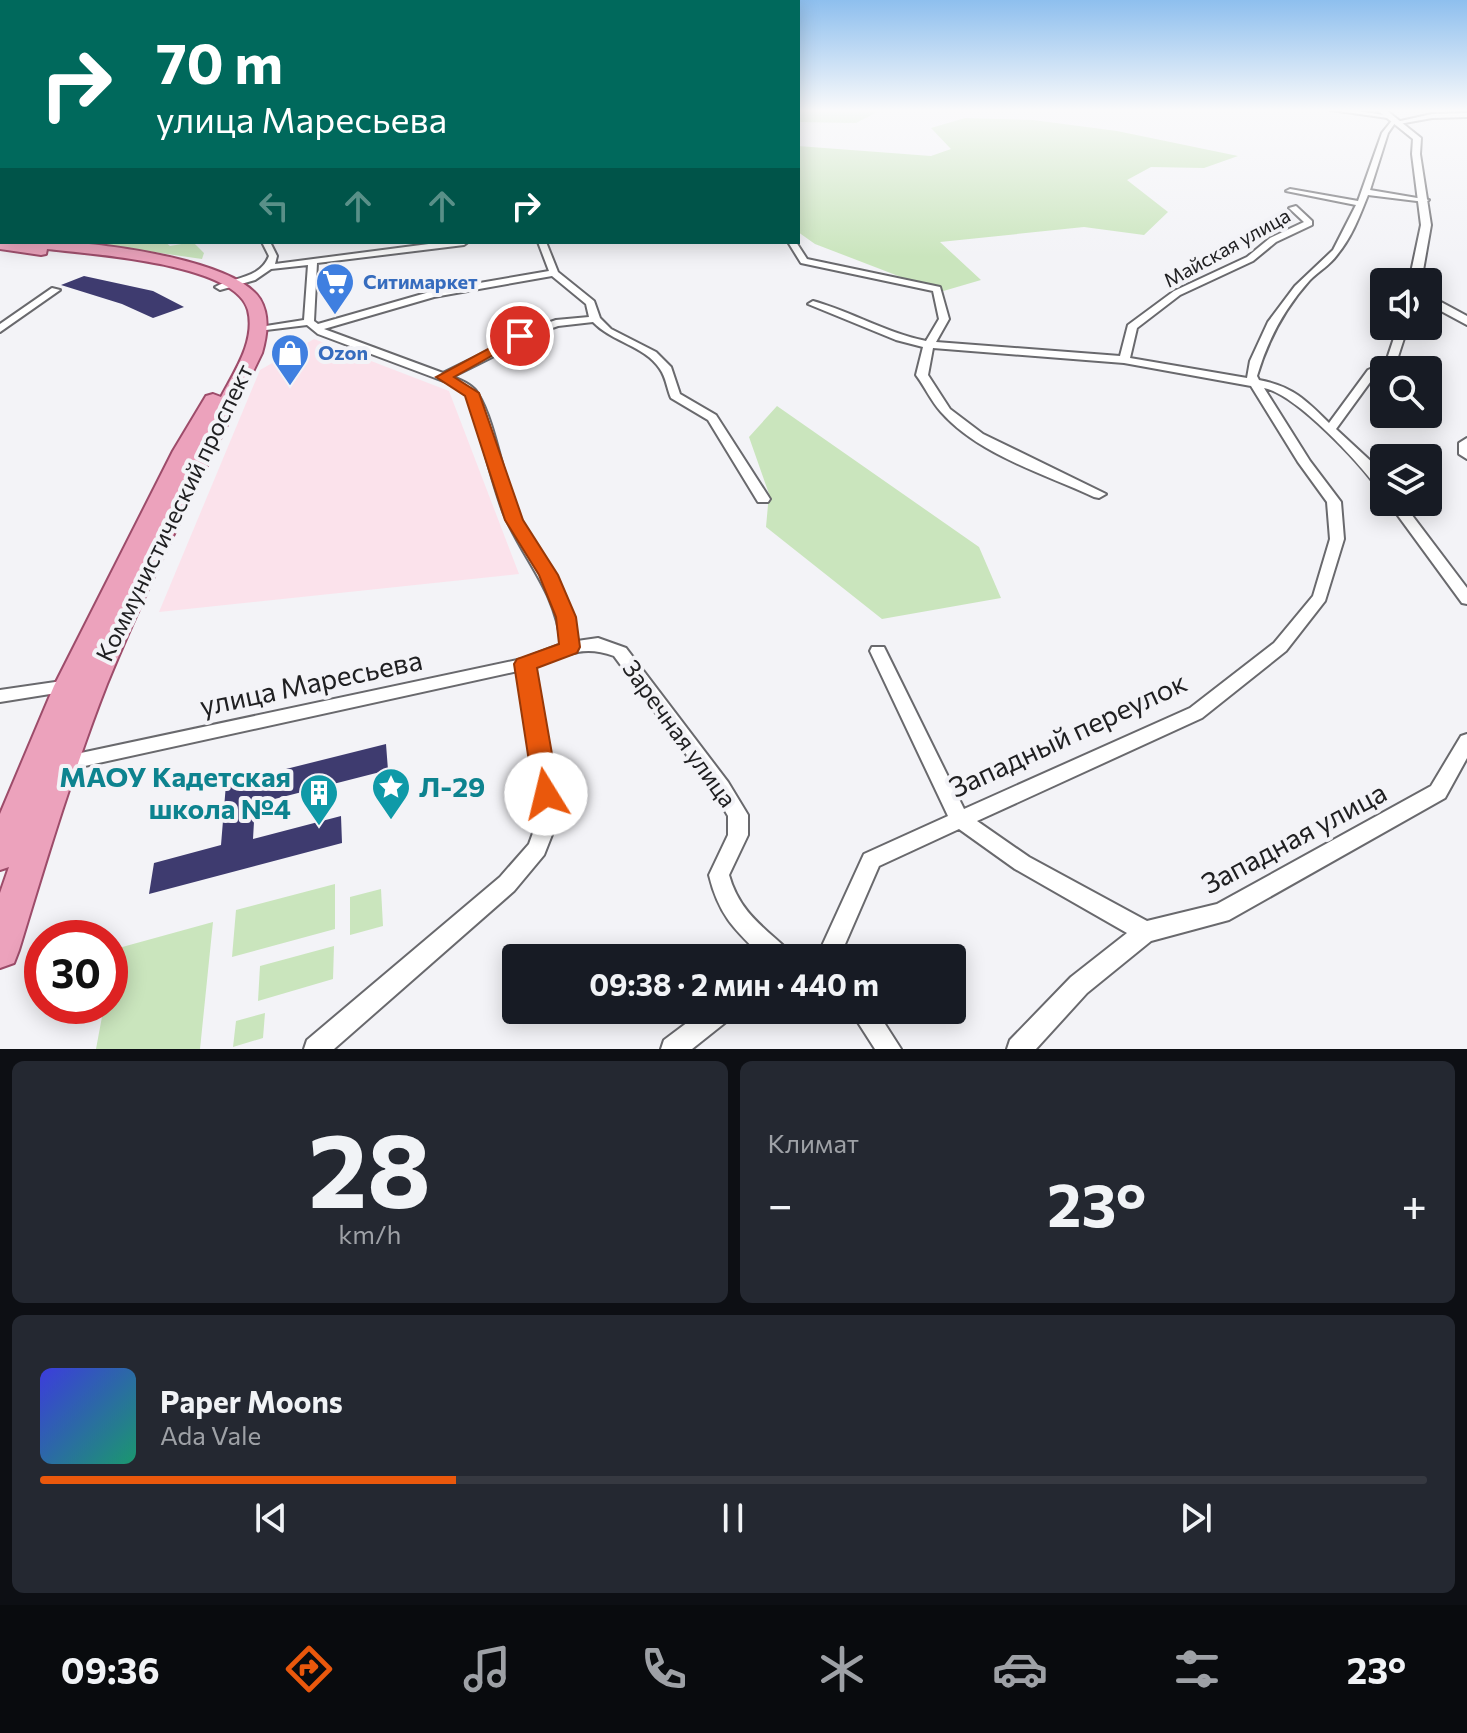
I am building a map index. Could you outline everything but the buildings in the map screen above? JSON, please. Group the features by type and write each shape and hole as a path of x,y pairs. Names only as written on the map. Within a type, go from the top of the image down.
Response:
{"main road":[{"path":"35,244 59,249"},
{"path":"0,245 158,261 217,275 228,285"},
{"name":"Коммунистический проспект","path":"0,855 69,686 184,451 240,349 245,331 242,311 228,285"},
{"name":"Коммунистический проспект","path":"0,950 61,764 109,648 253,353 259,318 249,296 228,285"}],"street":[{"path":"1256,384 1251,376 1262,340 1284,304 1312,273 1333,256 1349,232 1376,159"},
{"path":"1417,159 1426,225 1418,268"},
{"name":"Майская улица","path":"1290,191 1358,203"},
{"path":"1365,192 1425,200"},
{"name":"Майская улица","path":"1124,360 1132,327 1177,293 1250,259 1273,240 1309,223 1293,208"},
{"path":"267,244 273,256 269,267"},
{"path":"228,285 252,278 269,267 450,244"},
{"path":"543,244 554,273 591,303 595,319 607,331 652,354 667,369 675,396 712,418 763,499"},
{"path":"793,244 804,261 937,289 944,319 929,345 922,375 943,408 961,425 985,440 1099,494"},
{"path":"312,325 313,263"},
{"path":"270,328 312,325 433,294 554,273"},
{"path":"0,329 55,290"},
{"path":"813,304 856,318 908,342 1124,360 1278,387 1300,401 1370,468"},
{"path":"1442,307 1467,321"},
{"path":"444,377 548,326 595,319"},
{"path":"312,325 444,377 472,393 514,520 548,575 566,617 570,647"},
{"path":"1330,430 1372,372 1391,364 1399,340"},
{"name":"Западный переулок","path":"833,944 871,860 1196,713 1280,647 1320,597 1337,539 1334,502 1304,462 1256,384"},
{"path":"1467,443 1467,454"},
{"path":"1405,516 1467,599"},
{"name":"Заречная улица","path":"570,647 598,644 620,652 721,787 738,815 738,835 719,875 724,894 736,916 765,944"},
{"name":"улица Маресьева","path":"61,764 525,664 570,647"},
{"path":"878,651 959,819 1022,863 1145,932"},
{"path":"316,1049 507,884 537,849 547,822 546,794 525,664"},
{"path":"0,696 69,686"},
{"name":"Западная улица","path":"1019,1049 1079,985 1145,932 1221,913 1438,792 1467,741"},
{"path":"673,1049 705,1024"},
{"path":"872,1024 889,1049"}],"shaded area":[{"path":"314,339 449,391 519,574 159,612 260,370"}],"green space":[{"path":"800,159 1230,159 1204,168 1151,167 1127,180 1168,212 1144,235 1084,227 940,242 981,280 940,292 815,244 800,233"},
{"path":"98,244 195,244 204,253 202,259"},
{"path":"777,406 979,547 1001,598 882,619 766,527 769,494 749,437"},
{"path":"335,884 335,929 232,957 236,910"},
{"path":"381,889 383,926 350,935 350,897"},
{"path":"213,922 200,1049 96,1049 101,1024 128,1024 128,945"},
{"path":"334,946 333,979 258,1001 260,966"},
{"path":"265,1013 263,1038 233,1047 236,1021"}],"place":[{"name":"Ситимаркет","path":"335,316"},
{"name":"Ozon","path":"290,387"},
{"name":"Л-29","path":"391,821"},
{"name":"МАОУ Кадетская школа №4","path":"319,827"}],"route":[{"path":"520,336 444,377 472,393 514,520 548,575 566,617 570,647 525,664 546,794"}]}
